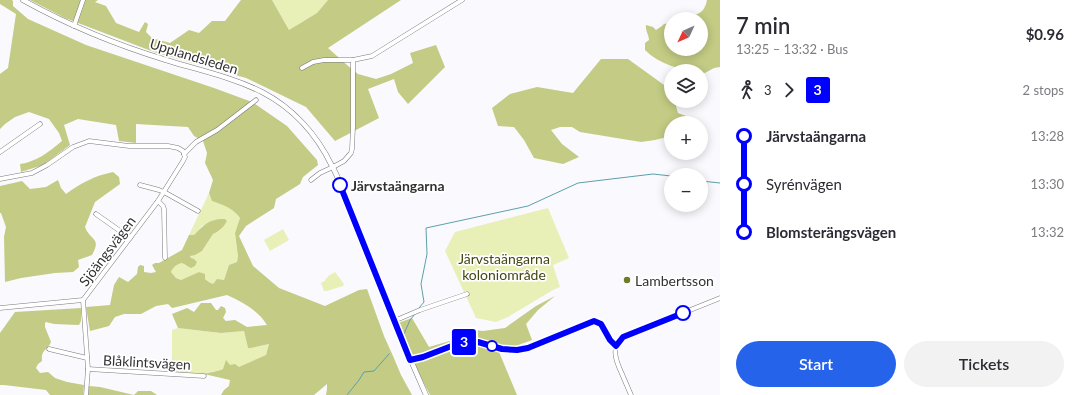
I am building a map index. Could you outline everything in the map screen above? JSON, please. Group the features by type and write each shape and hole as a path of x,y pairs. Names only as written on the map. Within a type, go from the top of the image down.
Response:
{"street":[{"name":"Upplandsleden","path":"23,0 74,26 109,40 165,60 236,81 262,92 280,103 300,121 319,143 333,167 394,321 426,395"},
{"path":"74,26 83,0"},
{"path":"302,68 313,62 324,60 353,60 372,56 462,0"},
{"path":"311,180 320,173 346,159 350,155 352,149 353,60"},
{"path":"0,179 32,173 47,165 73,147 89,141 129,146 168,146 178,148 183,151 184,154 196,142 217,130 256,100"},
{"path":"0,152 40,124"},
{"name":"Sjöängsvägen","path":"86,395 88,369 83,300 158,201 183,161 185,156 184,154"},
{"path":"140,185 164,192 198,212"},
{"path":"158,201 164,209 165,258"},
{"path":"96,214 130,238"},
{"path":"394,321 420,310 467,294"},
{"path":"631,395 617,363 615,354 616,346 623,337 720,298"},
{"path":"0,308 83,300"},
{"path":"410,360 423,357 462,342 478,342 502,349 517,350 528,348 594,321 598,322 603,327 610,340 616,346"},
{"path":"49,349 87,358"},
{"name":"Blåklintsvägen","path":"88,369 204,376"}],"green space":[{"path":"0,0 12,0 13,6 28,19 86,45 252,102 287,126 317,160 318,165 303,177 300,184 276,199 274,208 246,226 239,236 253,266 279,288 325,306 359,290 367,289 384,336 401,375 412,395 326,395 327,384 314,395 221,395 229,386 230,380 204,374 223,369 226,360 230,365 235,364 239,367 266,355 269,344 248,348 244,331 221,333 178,328 172,314 187,308 194,312 201,303 211,303 216,310 218,310 221,306 225,308 226,312 223,318 226,321 235,320 247,327 267,325 254,311 227,295 172,308 168,304 156,306 141,314 124,314 115,317 109,326 90,331 86,307 110,305 114,285 119,277 128,282 137,274 138,267 140,265 144,266 144,272 156,272 152,265 159,263 182,250 189,235 194,235 211,221 220,219 225,219 227,221 223,227 213,234 202,251 190,256 197,262 195,266 191,268 182,263 178,264 171,272 176,278 181,280 199,272 205,274 205,279 213,284 217,279 224,280 229,265 237,262 238,256 235,233 240,218 231,209 212,201 209,193 213,180 205,163 207,153 203,141 194,136 188,127 136,124 136,143 119,141 116,125 78,119 64,125 70,145 43,165 21,172 20,164 37,159 62,141 59,133 49,119 29,112 15,117 0,129 0,74 8,68 16,14 0,4"},
{"path":"30,0 98,0 95,2 106,6 116,23 139,32 145,22 148,24 146,32 152,38 170,43 189,30 199,33 212,21 225,21 241,0 272,0 289,30 317,13 328,0 401,0 328,48 358,74 376,79 391,74 413,63 410,53 436,45 445,67 408,104 398,92 394,79 368,89 379,118 335,141 306,107 246,78 154,52 65,18"},
{"path":"272,0 328,0 317,13 289,30"},
{"path":"707,0 720,0 720,67 708,71 708,64 666,64 645,50 645,43 649,40 646,25 653,27 656,30 664,24 664,56 708,56 708,12 701,12 706,5"},
{"path":"601,59 628,59 664,85 664,108 677,108 678,113 686,116 664,116 664,138 641,142 580,132 572,127 560,127 551,130 562,144 579,157 563,164 534,158 524,140 514,127 498,126 492,108 510,94 537,87 573,93"},
{"path":"113,172 119,177 120,184 95,202 85,227 96,245 92,255 78,260 79,267 73,272 21,278 5,282 4,237 6,227 0,213 0,186 22,181 30,189 46,187 58,180 61,188 66,194 88,180"},
{"path":"209,193 212,201 231,209 240,218 235,233 238,256 237,262 229,265 224,280 215,281 213,284 205,279 200,272 181,280 176,278 171,272 173,269 182,263 186,266 191,258 190,256 202,251 213,234 217,232 227,221 222,219 202,226 194,235 189,235"},
{"name":"Järvstaängarna koloniområde","path":"548,208 569,258 553,265 560,287 508,317 496,322 476,318 445,251 455,232"},
{"path":"283,229 289,240 270,251 264,240"},
{"path":"335,272 344,284 343,286 324,291 321,283"},
{"path":"555,296 538,310 526,324 532,340 499,352 517,395 430,395 417,370 398,323 412,318 429,347 453,340 474,330 483,331 505,328 536,306"},
{"path":"81,308 81,321 79,325 45,323 45,327 51,342 43,352 42,361 36,368 40,373 48,372 55,378 84,385 83,395 50,395 46,390 0,385 0,333 15,312"},
{"path":"178,328 221,333 244,331 248,348 269,344 266,355 239,368 223,369 204,374 172,372 172,330"},
{"path":"89,386 100,387 134,395 88,395"},
{"path":"138,391 151,391 157,395 134,395"}],"waterway":[{"path":"419,308 424,302 421,284 427,254 426,228 528,206 578,183 653,174 664,175"},
{"path":"708,182 720,183"},
{"path":"404,334 410,320 415,314"},
{"path":"347,395 364,372 374,371 389,354"}],"bus line":[{"name":"3","path":"340,185 410,360 423,357 462,342 478,342 502,349 517,350 528,348 594,321 601,324 607,336 616,346 623,337 683,313"}],"place":[{"name":"Järvstaängarna","path":"340,185"},
{"name":"Lambertsson","path":"627,280"}]}
